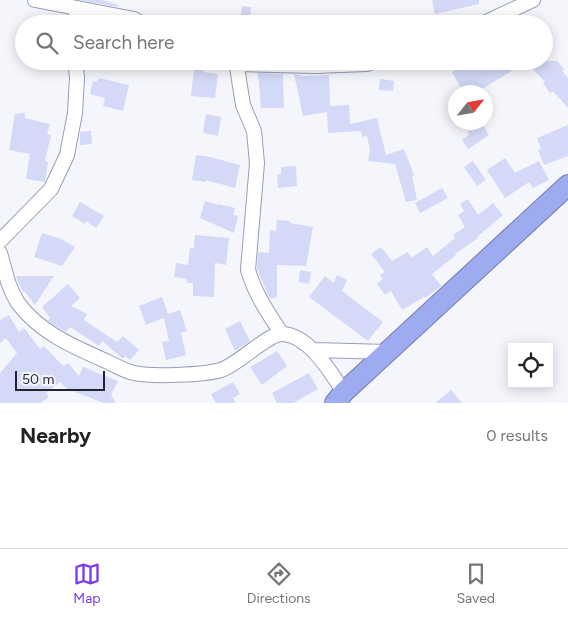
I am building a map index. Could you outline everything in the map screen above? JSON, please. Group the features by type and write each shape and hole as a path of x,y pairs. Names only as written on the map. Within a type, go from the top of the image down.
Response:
{"highway":[{"path":"340,398 568,185"}],"street":[{"path":"35,0 111,15"},
{"path":"501,15 533,0"},
{"path":"76,15 77,9"},
{"path":"0,241 51,189 67,155 75,113 76,70"},
{"path":"238,70 241,96 254,131 257,163 248,270 260,299 282,334"},
{"path":"0,253 9,286 18,302 32,319 50,334 132,373 148,375 222,370 272,337 282,334 296,338 314,350 340,398"},
{"path":"314,350 388,352"}],"building":[{"path":"81,0 102,0 118,5 118,7"},
{"path":"432,0 479,0 479,4 435,14"},
{"path":"242,6 251,7 250,15 241,15"},
{"path":"553,61 557,61 564,69 562,71 568,78 568,108 553,91 550,93 543,83 545,82 534,70 553,70"},
{"path":"194,70 204,70 203,72 218,74 215,98 191,96"},
{"path":"455,70 513,70 488,85 459,85 452,72"},
{"path":"258,73 283,74 284,108 261,108"},
{"path":"294,74 305,76 329,75 330,106 349,105 350,124 377,118 386,155 404,149 414,175 412,176 417,200 406,202 395,164 368,161 370,150 367,136 362,137 361,131 328,133 327,112 303,116"},
{"path":"99,78 129,85 123,111 103,106 105,98 90,94 93,81 97,82"},
{"path":"380,79 394,81 393,91 379,90"},
{"path":"25,113 25,118 50,124 47,134 51,135 45,161 48,162 45,182 26,179 30,154 9,150 15,114"},
{"path":"206,114 221,117 218,136 203,133"},
{"path":"568,125 568,156 544,165 538,150 541,149 537,138"},
{"path":"470,130 486,130 489,135 468,149 462,140 469,135 467,132"},
{"path":"91,131 92,144 80,145 80,132"},
{"path":"196,155 240,165 235,188 206,180 206,182 192,180"},
{"path":"505,158 515,173 539,161 549,180 533,188 529,182 505,198 487,170"},
{"path":"473,161 486,180 477,186 464,167"},
{"path":"296,166 297,186 278,188 277,175 281,174 281,167"},
{"path":"442,188 448,198 420,213 415,203"},
{"path":"468,199 478,215 493,203 503,215 478,238 455,254 432,274 441,286 425,298 402,310 391,291 385,295 377,284 383,279 380,275 385,272 371,254 381,247 392,261 408,252 411,258 427,247 433,256 455,238 453,235 465,227 458,215 464,211 460,204"},
{"path":"205,201 235,208 233,215 238,216 234,233 200,218"},
{"path":"80,202 104,216 96,228 86,221 85,224 72,216"},
{"path":"277,220 313,227 306,266 277,265 277,297 270,299 257,269 258,252 269,253 270,230 276,231"},
{"path":"42,233 61,239 75,247 62,266 34,257"},
{"path":"195,235 229,238 226,265 215,263 214,297 193,296 193,283 187,283 187,279 174,277 176,263 188,265 190,248 194,248"},
{"path":"300,270 311,272 309,284 299,282"},
{"path":"337,275 347,280 342,291 383,322 368,341 309,297 325,276 334,283"},
{"path":"16,276 54,276 35,305 25,292 22,291"},
{"path":"68,284 80,298 71,306 87,314 84,320 117,342 123,336 139,350 130,360 125,356 123,359 102,341 99,346 70,327 66,332 48,321 50,318 42,307"},
{"path":"162,297 168,314 180,310 187,331 181,333 186,355 166,360 162,342 169,341 164,318 146,325 139,306"},
{"path":"9,315 19,332 24,328 40,349 44,346 64,366 68,363 79,376 83,367 118,381 111,395 116,403 104,403 67,389 60,382 46,393 49,397 40,403 0,403 0,373 17,353 6,338 0,343 0,320"},
{"path":"240,321 250,341 235,351 225,329"},
{"path":"277,351 287,366 262,385 250,367"},
{"path":"309,373 318,389 293,403 277,403 272,393"},
{"path":"233,382 240,394 233,398 236,403 216,403 211,394"},
{"path":"451,390 462,403 435,403"}]}
